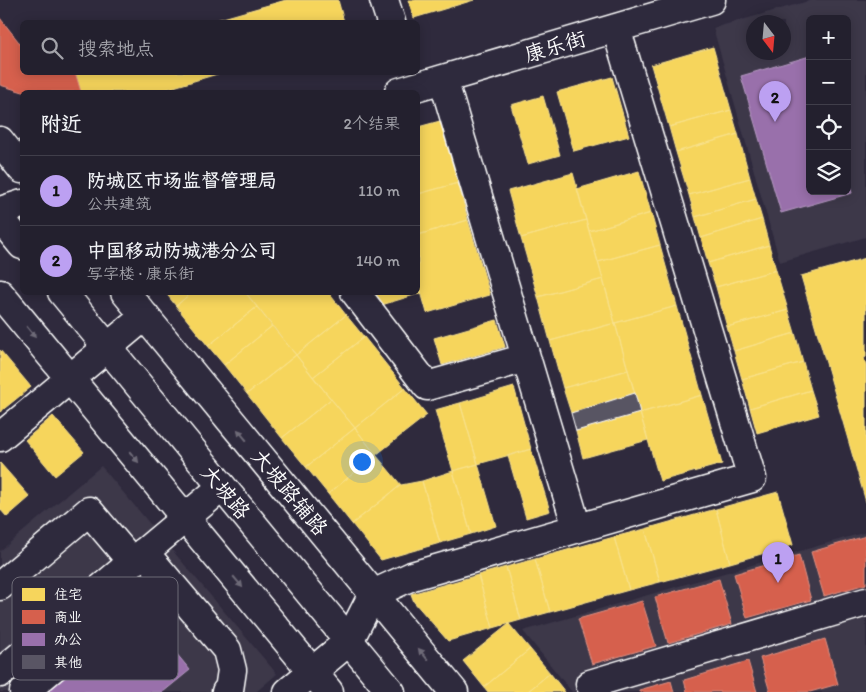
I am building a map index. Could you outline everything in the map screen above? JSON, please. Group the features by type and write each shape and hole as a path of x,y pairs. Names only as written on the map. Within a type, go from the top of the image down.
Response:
{"street":[{"path":"384,0 390,20"},
{"name":"康乐街","path":"406,84 443,79 711,0"},
{"path":"288,692 320,682 349,641 373,594 412,576 752,478 616,28"},
{"path":"443,79 577,528"},
{"path":"0,141 20,166"},
{"path":"0,211 20,205"},
{"path":"0,218 20,243"},
{"path":"0,294 320,682"},
{"name":"大坡路","path":"64,295 391,692"},
{"name":"大坡路辅路","path":"128,295 454,692"},
{"path":"357,295 428,386 526,358"},
{"path":"0,437 145,316"},
{"path":"114,577 222,487"},
{"path":"0,586 89,511 157,577"},
{"path":"178,599 227,650 232,670 226,692"},
{"path":"596,692 590,684 866,602"},
{"path":"0,673 12,663"},
{"path":"24,692 38,680"}],"shaded area":[{"path":"812,0 866,0 866,237 780,262 713,28 746,19 746,60 791,60 791,15 759,15"},
{"path":"101,466 277,674 256,692 0,692 0,551"},
{"path":"866,532 866,692 572,692 523,631"}],"building: 住宅":[{"path":"286,0 338,0 343,20 216,20"},
{"path":"408,0 474,0 414,18"},
{"path":"713,47 731,110 669,127 651,65"},
{"path":"76,75 214,75 164,90 80,90"},
{"path":"612,77 629,136 574,151 557,92"},
{"path":"543,96 560,155 528,164 511,105"},
{"path":"731,110 738,134 676,152 669,127"},
{"path":"440,121 458,183 420,193 420,126"},
{"path":"738,134 750,178 689,195 676,152"},
{"path":"639,171 651,213 589,231 577,189"},
{"path":"573,173 586,220 521,238 508,191"},
{"path":"750,178 756,199 695,217 689,195"},
{"path":"458,183 468,220 420,234 420,193"},
{"path":"756,199 762,219 701,238 695,217"},
{"path":"651,213 660,245 598,262 589,231"},
{"path":"762,219 769,245 708,263 701,238"},
{"path":"468,220 490,295 427,313 420,288 420,234"},
{"path":"586,220 603,279 538,297 521,238"},
{"path":"660,245 677,306 615,323 598,262"},
{"path":"769,245 776,270 716,287 708,263"},
{"path":"866,258 866,357 864,358 866,366 866,502 801,276"},
{"path":"776,270 788,310 727,327 716,287"},
{"path":"603,279 615,323 550,341 538,297"},
{"path":"167,295 189,295 176,306"},
{"path":"189,295 247,295 257,307 208,346 176,306"},
{"path":"247,295 330,295 346,315 296,355"},
{"path":"372,295 414,295 375,307"},
{"path":"677,306 702,395 640,413 615,323"},
{"path":"257,307 272,326 224,365 208,346"},
{"path":"788,310 795,333 734,351 727,327"},
{"path":"346,315 364,337 313,377 296,355"},
{"path":"497,320 505,347 442,365 434,338"},
{"path":"615,323 628,370 563,388 550,341"},
{"path":"272,326 296,355 247,394 224,365"},
{"path":"795,333 803,362 742,379 734,351"},
{"path":"364,337 405,388 355,428 313,377"},
{"path":"0,350 31,387 0,412"},
{"path":"296,355 331,399 282,438 247,394"},
{"path":"803,362 811,390 750,408 742,379"},
{"path":"628,370 635,393 571,413 563,388"},
{"path":"514,387 531,449 478,464 460,403"},
{"path":"405,388 427,415 376,455 355,428"},
{"path":"811,390 819,415 757,433 750,408"},
{"path":"702,395 722,464 660,481 640,413"},
{"path":"331,399 355,428 306,467 282,438"},
{"path":"460,403 478,464 453,471 435,410"},
{"path":"640,413 648,440 583,458 576,431"},
{"path":"53,416 84,452 55,476 25,440"},
{"path":"355,428 376,455 328,494 306,467"},
{"path":"531,449 550,511 526,518 508,456"},
{"path":"376,455 401,485 352,524 328,494"},
{"path":"0,463 30,497 7,517 0,509"},
{"path":"478,464 496,526 471,534 453,471"},
{"path":"453,471 471,534 440,543 422,481"},
{"path":"422,481 440,543 381,560 352,524 401,485"},
{"path":"778,492 793,545 730,563 716,509"},
{"path":"716,509 730,563 660,582 645,529"},
{"path":"645,529 660,582 629,590 614,537"},
{"path":"614,537 629,590 550,612 535,559"},
{"path":"535,559 550,612 521,620 506,567"},
{"path":"506,567 521,620 493,628 478,575"},
{"path":"478,575 493,628 448,641 414,602 411,594"},
{"path":"509,624 530,649 484,687 463,661"},
{"path":"530,649 550,673 527,692 488,692 484,687"},
{"path":"550,673 565,692 527,692"}],"building: 商业":[{"path":"0,18 20,43 20,75 76,75 80,90 20,91 0,85"},
{"path":"866,536 866,584 824,596 811,552"},
{"path":"799,555 811,600 747,618 734,574"},
{"path":"719,579 732,624 668,643 655,597"},
{"path":"642,601 656,646 592,664 578,619"},
{"path":"825,639 838,684 810,692 770,692 760,658"},
{"path":"748,661 757,692 687,692 684,680"},
{"path":"671,681 674,692 639,692 639,690"}],"building: 办公":[{"path":"806,57 806,195 845,195 781,213 741,76"},
{"path":"178,656 190,670 178,680"},
{"path":"49,680 178,680 163,692 35,692"}],"building: 其他":[{"path":"635,393 640,413 576,431 571,413"}],"place":[{"name":"中国移动防城港分公司","path":"775,122"},
{"name":"防城区市场监督管理局","path":"778,583"}]}
